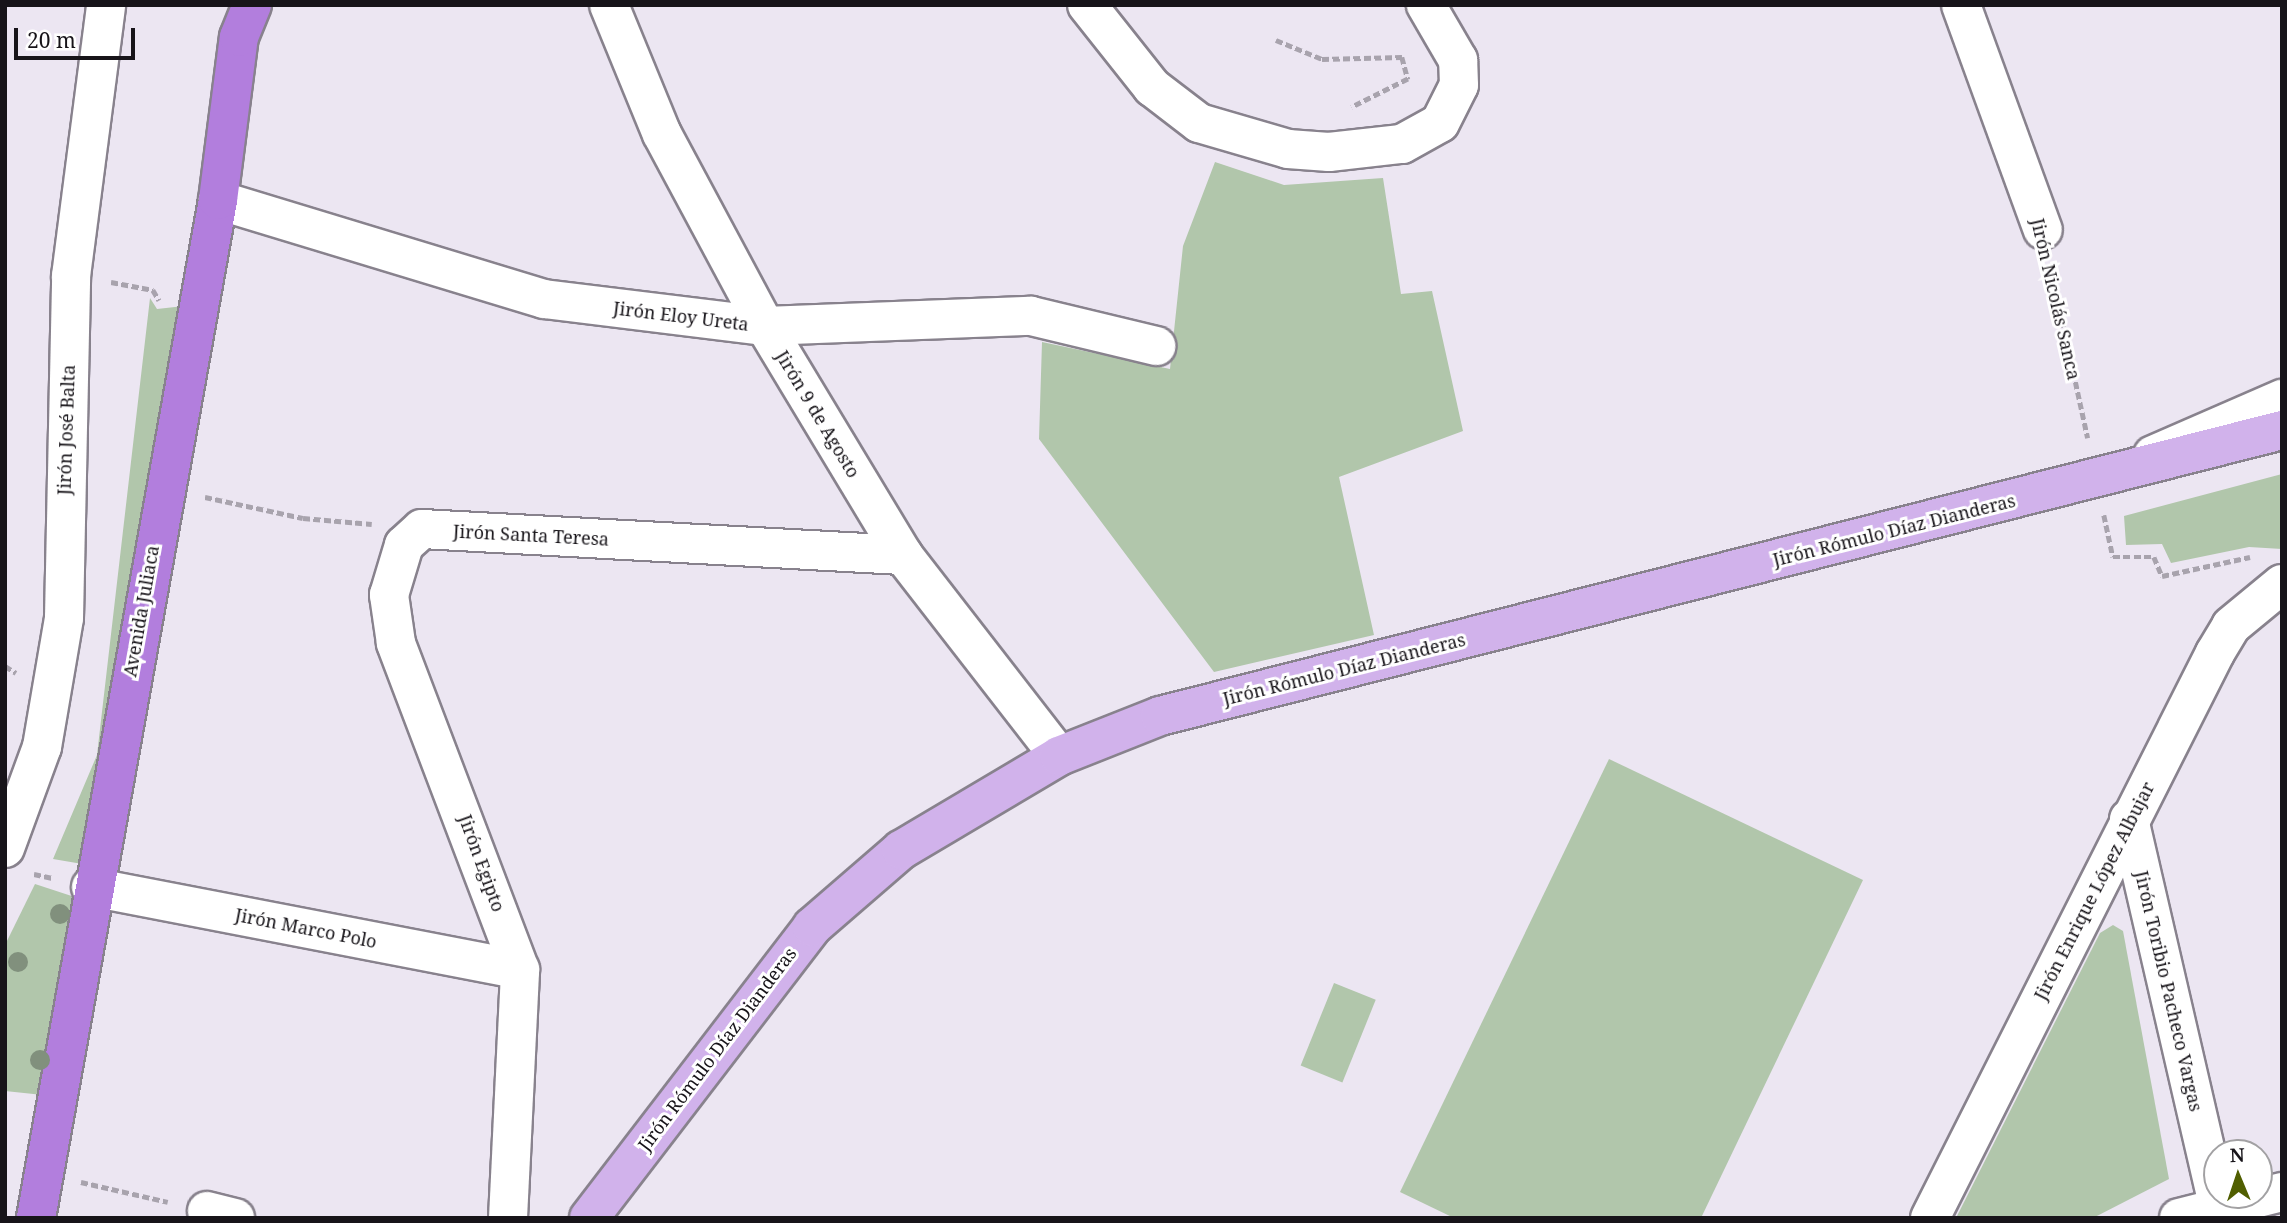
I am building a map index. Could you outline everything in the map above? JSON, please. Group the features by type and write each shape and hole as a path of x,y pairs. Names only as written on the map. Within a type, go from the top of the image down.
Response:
{"highway":[{"name":"Avenida Juliaca","path":"36,1218 46,1173 91,887 218,200 239,37 252,5"}],"main road":[{"name":"Jirón Rómulo Díaz Dianderas","path":"589,1218 779,962 812,926 901,850 1059,756 1160,716 2282,430"}],"street":[{"name":"Jirón José Balta","path":"18,861 42,747 64,618 71,276 106,5"},
{"name":"Jirón 9 de Agosto","path":"609,5 662,134 765,326 903,555 1059,756"},
{"path":"1087,5 1152,88 1199,122 1288,149 1328,152 1402,144 1440,123 1459,85 1458,60 1426,5"},
{"name":"Jirón Nicolás Sanca","path":"1961,5 2043,230"},
{"name":"Jirón Eloy Ureta","path":"218,200 544,299 765,326 1031,316 1156,346"},
{"path":"2108,475 2211,425 2282,399"},
{"name":"Jirón Santa Teresa","path":"422,528 903,555"},
{"name":"Jirón Egipto","path":"422,528 398,560 390,617 520,970 509,1218"},
{"name":"Jirón Enrique López Albujar","path":"1930,1218 2129,819 2231,626 2272,570"},
{"name":"Jirón Toribio Pacheco Vargas","path":"2129,819 2203,1140"},
{"name":"Jirón Marco Polo","path":"91,887 520,970"},
{"path":"2179,1218 2206,1209"}],"path":[{"path":"1276,40 1322,59 1402,57 1408,79 1358,104"},
{"name":"Jirón Nicolás Sanca","path":"2043,230 2108,475"},
{"path":"71,276 153,290 160,302 168,302"},
{"path":"164,488 303,518 422,528"},
{"path":"2105,517 2113,557 2154,557 2162,576 2272,570"},
{"path":"18,861 91,887"},
{"path":"46,1173 221,1214"}],"green space":[{"path":"1215,162 1284,185 1383,178 1401,294 1432,291 1463,431 1339,477 1374,635 1214,672 1039,439 1042,342 1170,369 1183,246"},
{"path":"150,298 157,309 184,306 100,867 53,859 97,755"},
{"path":"2282,474 2282,549 2249,547 2171,563 2162,544 2126,545 2124,516"},
{"path":"1609,759 1863,880 1701,1218 1454,1218 1400,1192"},
{"path":"35,884 96,904 43,1095 5,1091 5,945"},
{"path":"2113,925 2123,931 2169,1179 2093,1218 1956,1218 2100,933"},
{"path":"1334,983 1376,1000 1342,1082 1301,1066"}]}
